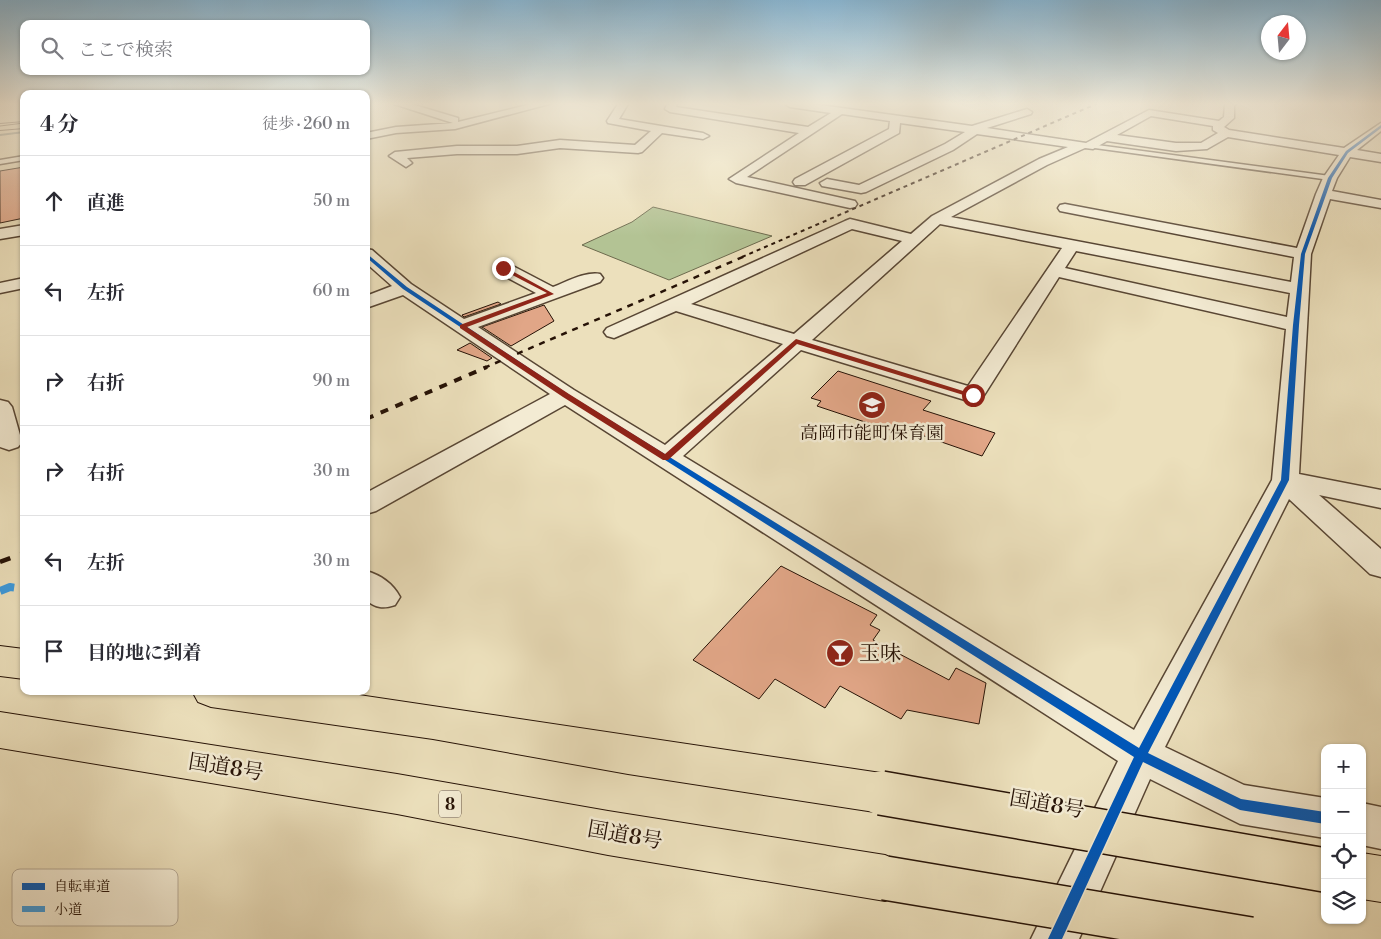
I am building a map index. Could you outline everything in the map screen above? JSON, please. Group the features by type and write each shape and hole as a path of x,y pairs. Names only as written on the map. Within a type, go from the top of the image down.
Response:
{"main road":[{"path":"0,660 20,663"},
{"name":"国道8号","path":"240,695 433,722 628,755 881,792 1321,869"},
{"name":"国道8号","path":"7,732 397,794 618,835 1250,939"},
{"path":"1366,877 1381,879"}],"street":[{"path":"406,164 395,156 457,150 517,150 533,148"},
{"path":"610,148 638,150 640,148"},
{"path":"784,148 736,179 850,204"},
{"path":"785,190 863,148"},
{"path":"804,179 861,189 949,148"},
{"path":"666,458 796,341 937,219 1043,162 1080,148"},
{"path":"1326,148 1381,158"},
{"path":"1054,939 1141,755 1284,480 1303,254 1326,186 1347,152 1352,148"},
{"path":"1326,186 1381,204"},
{"path":"1065,208 1303,254"},
{"path":"937,219 1300,290"},
{"path":"614,332 850,224 913,239"},
{"path":"0,234 20,231"},
{"path":"676,305 973,395 1071,246"},
{"path":"370,257 405,288 566,396 1141,755 1240,804 1321,817"},
{"path":"503,268 552,294"},
{"path":"1055,271 1296,325"},
{"path":"463,326 594,278"},
{"path":"0,288 20,284"},
{"path":"370,301 405,288"},
{"path":"370,503 566,396"},
{"path":"0,407 11,441"},
{"path":"1284,480 1381,499"},
{"path":"1284,480 1381,566"},
{"path":"1366,825 1381,828"}],"lane":[{"path":"1096,148 1326,186"},
{"path":"0,162 20,159"}],"green space":[{"path":"653,207 772,236 669,280 582,245 632,222"}],"building":[{"path":"20,168 20,219 0,223 0,171"},
{"path":"498,302 501,304 464,317 462,315"},
{"path":"544,305 554,321 511,346 482,327"},
{"path":"470,343 492,358 487,361 457,350"},
{"path":"838,371 931,401 923,410 995,433 982,456 904,429 901,434 817,406 821,401 811,398"},
{"path":"781,566 877,615 870,625 880,630 873,640 949,680 956,668 986,683 979,724 907,710 901,719 840,686 825,708 775,679 759,699 693,660"}],"railway":[{"path":"742,257 995,148"},
{"path":"484,368 745,256"},
{"path":"370,417 487,367"},
{"path":"0,562 20,554"}],"marked path":[{"path":"0,591 10,587 20,588"}],"cycle path":[{"path":"1055,939 1141,755 1285,480 1303,254 1330,178 1347,152 1352,148"},
{"path":"370,257 405,288 566,395 1141,755 1240,804 1321,817"}],"place":[{"name":"高岡市能町保育園","path":"872,405"},
{"name":"玉味","path":"840,653"}],"route":[{"path":"503,268 552,294 463,326 566,396 666,458 796,341 973,395"}]}
